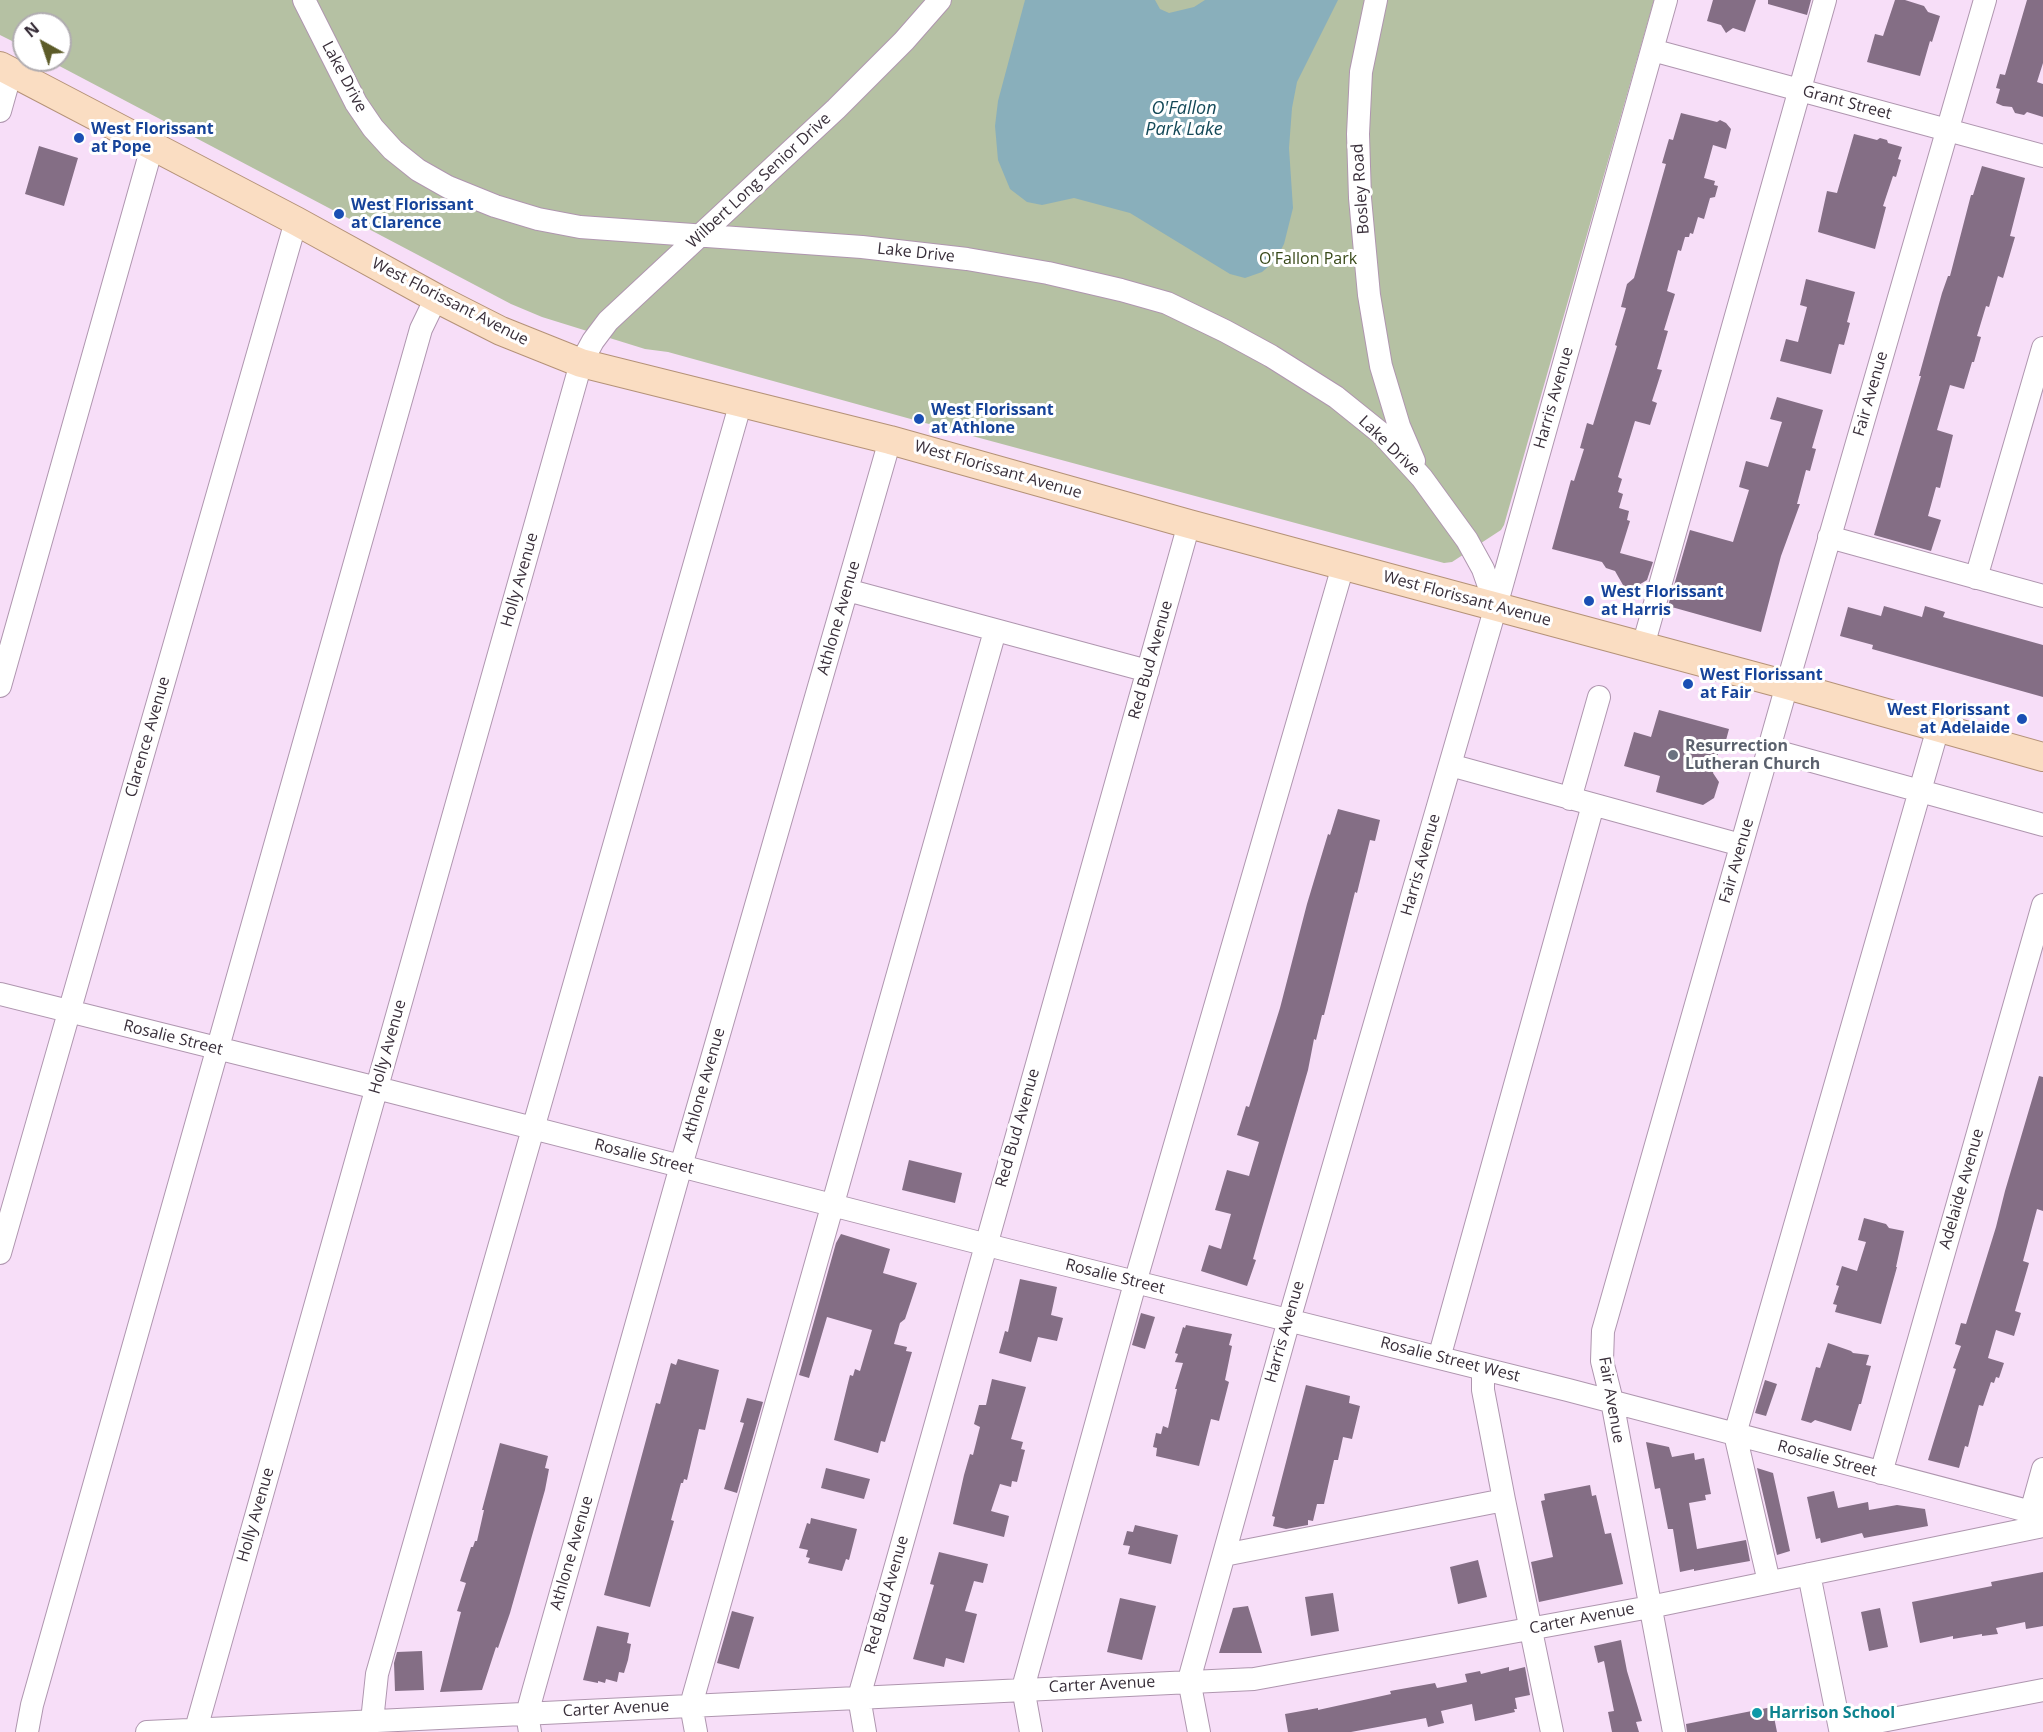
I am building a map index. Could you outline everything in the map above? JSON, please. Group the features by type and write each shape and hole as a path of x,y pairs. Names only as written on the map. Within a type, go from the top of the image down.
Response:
{"main road":[{"name":"West Florissant Avenue","path":"6,69 296,221 436,298 501,331 581,363 890,440 1189,524 1787,685 2043,758"}],"street":[{"name":"Lake Drive","path":"304,0 362,112 393,150 418,170 448,187 495,206 538,219 580,227 862,247 967,259 1059,275 1121,290 1167,303 1225,331 1336,397 1382,434 1422,478 1467,540 1483,569 1496,606"},
{"name":"Wilbert Long Senior Drive","path":"581,363 593,341 608,321 836,109 904,41 940,0"},
{"name":"Bosley Road","path":"1376,0 1361,72 1358,134 1360,198 1369,295 1381,366 1396,416 1422,478"},
{"name":"Harris Avenue","path":"1199,1732 1189,1680 1289,1320 1496,606 1666,0"},
{"path":"1643,646 1825,0"},
{"name":"Fair Avenue","path":"1674,1732 1602,1361 1603,1331 1768,749 1985,0"},
{"name":"Grant Street","path":"1652,50 2043,156"},
{"path":"0,111 6,69"},
{"path":"0,686 152,147"},
{"name":"Clarence Avenue","path":"0,1253 296,221"},
{"path":"27,1732 32,1705 421,329 436,298"},
{"path":"1976,578 2043,348"},
{"name":"Holly Avenue","path":"196,1730 581,363"},
{"path":"372,1721 377,1674 741,402"},
{"name":"Athlone Avenue","path":"528,1723 681,1166 890,440"},
{"name":"Red Bud Avenue","path":"866,1732 859,1697 1189,524"},
{"path":"1830,537 2043,596"},
{"path":"1031,1732 1023,1689 1136,1282 1343,566"},
{"path":"847,590 1148,671"},
{"path":"696,1732 691,1705 995,631"},
{"path":"1570,799 1599,697"},
{"path":"1769,1582 1735,1434 1938,728"},
{"path":"1768,749 2043,825"},
{"path":"1450,765 1742,845"},
{"path":"1439,1358 1593,805"},
{"name":"Adelaide Avenue","path":"1881,1473 2042,910"},
{"name":"Rosalie Street","path":"0,994 534,1128 985,1245 1289,1320"},
{"name":"Rosalie Street West","path":"1289,1320 1611,1401"},
{"path":"1483,1369 1483,1390 1552,1732"},
{"name":"Rosalie Street","path":"1611,1401 2039,1518"},
{"path":"2039,1518 2043,1469"},
{"path":"1224,1555 1504,1500"},
{"name":"Carter Avenue","path":"147,1732 372,1721 528,1723 691,1705 1189,1680 1254,1679 1532,1629 1809,1574 2039,1518"},
{"path":"1809,1574 1840,1731 2043,1690"}],"green space":[{"name":"O'Fallon Park","path":"0,0 1654,0 1504,525 1501,530 1452,562 1444,563 668,352 645,349 542,317 511,304 71,72 72,12 12,12 12,41 0,35"}],"water":[{"name":"O'Fallon Park Lake","path":"1025,0 1155,0 1160,9 1169,13 1194,7 1205,0 1338,0 1297,82 1292,108 1289,148 1293,208 1284,244 1275,261 1262,272 1245,278 1230,274 1130,213 1074,198 1042,205 1027,202 1010,189 998,160 995,126 998,101"}],"building":[{"path":"1713,0 1756,0 1745,32 1733,28 1726,33 1721,25 1707,21"},
{"path":"1768,0 1811,0 1807,15 1768,4"},
{"path":"1895,0 1905,0 1924,6 1928,12 1940,16 1920,76 1867,62 1875,34 1883,36"},
{"path":"2027,0 2043,0 2043,63 2037,82 2043,84 2043,117 2027,112 2024,115 2015,113 2012,107 1996,103 2000,89 1996,88 2000,74 2005,75"},
{"path":"1681,113 1717,122 1720,120 1731,129 1726,149 1713,145 1704,178 1715,181 1714,185 1718,186 1715,197 1710,198 1704,219 1698,217 1693,234 1690,233 1689,237 1685,237 1681,251 1678,250 1667,291 1675,294 1664,330 1668,331 1657,369 1662,370 1652,401 1657,403 1650,425 1635,421 1618,477 1622,479 1618,492 1623,494 1619,508 1629,511 1627,520 1630,521 1620,553 1653,562 1647,580 1627,592 1615,571 1606,568 1602,562 1552,549 1571,480 1574,481 1584,449 1580,448 1587,423 1593,425 1617,346 1615,345 1626,308 1621,307 1627,284 1634,278 1666,164 1662,163 1669,139 1673,140"},
{"path":"1854,134 1877,140 1880,138 1902,147 1896,177 1893,176 1883,206 1886,207 1875,249 1818,232 1827,191 1837,193"},
{"path":"39,146 78,158 64,206 25,194"},
{"path":"1982,166 2025,178 2010,236 2015,237 2003,278 1998,276 1989,307 1986,306 1977,336 1981,337 1974,362 1972,362 1964,389 1950,385 1937,430 1953,435 1940,488 1936,487 1928,516 1941,520 1931,551 1874,535 1921,376 1919,376 1942,293 1948,276 1950,276 1971,195 1973,195"},
{"path":"1806,279 1855,292 1844,345 1839,344 1831,374 1780,361 1786,339 1798,342 1807,307 1800,305"},
{"path":"1777,397 1823,410 1812,448 1816,449 1810,471 1806,470 1797,504 1800,504 1781,556 1761,632 1668,606 1690,530 1733,542 1749,490 1739,487 1746,461 1768,467 1782,422 1770,419"},
{"path":"1884,606 1922,617 1925,606 1945,612 1943,617 2043,645 2043,697 1872,649 1873,645 1840,636 1848,607 1881,616"},
{"name":"Resurrection Lutheran Church","path":"1659,710 1729,729 1725,744 1721,743 1713,773 1719,782 1714,798 1703,805 1656,792 1660,776 1624,766 1634,732 1651,737"},
{"path":"1338,809 1380,820 1375,841 1370,840 1357,893 1355,892 1324,1015 1322,1015 1316,1040 1314,1039 1308,1070 1247,1286 1201,1271 1209,1245 1221,1249 1231,1214 1215,1210 1227,1170 1249,1176 1259,1142 1237,1135 1246,1106 1249,1107 1280,1008 1307,904"},
{"path":"2039,1076 2043,1077 2043,1211 2037,1209 2023,1261 2029,1263 2015,1311 2021,1313 2014,1336 1996,1330 1988,1358 2004,1363 1999,1378 1996,1377 1994,1383 1991,1382 1983,1406 1979,1405 1968,1447 1965,1446 1959,1468 1928,1460 1956,1369 1953,1368 1961,1346 1955,1344 1961,1323 1966,1324"},
{"path":"909,1160 962,1173 955,1203 902,1190"},
{"path":"1864,1218 1904,1231 1897,1267 1881,1324 1835,1312 1837,1305 1833,1304 1842,1266 1857,1271 1866,1242 1858,1240"},
{"path":"841,1234 890,1249 883,1273 917,1283 894,1344 907,1347 906,1351 912,1352 885,1442 881,1441 878,1453 834,1440 850,1375 853,1376 855,1369 860,1371 872,1330 827,1317 809,1378 799,1375 836,1243"},
{"path":"1020,1279 1057,1287 1051,1315 1063,1318 1057,1341 1038,1337 1031,1362 999,1353 1005,1331 1008,1332"},
{"path":"1141,1313 1155,1317 1145,1349 1132,1345"},
{"path":"1186,1325 1232,1334 1229,1345 1232,1346 1225,1380 1229,1382 1219,1421 1211,1419 1199,1466 1156,1456 1157,1448 1153,1447 1156,1433 1161,1434 1163,1426 1168,1428 1177,1389 1175,1389 1183,1363 1175,1362 1178,1354 1175,1353 1183,1327 1185,1328"},
{"path":"1828,1343 1853,1353 1869,1355 1866,1365 1871,1366 1851,1431 1815,1420 1811,1423 1801,1420 1816,1367 1820,1368"},
{"path":"678,1359 719,1370 705,1430 699,1429 687,1480 684,1479 681,1483 671,1520 674,1521 650,1607 604,1595 656,1403 660,1404 671,1363 676,1365"},
{"path":"992,1379 1026,1387 1011,1439 1023,1442 1021,1449 1025,1450 1017,1482 1012,1481 1011,1487 1000,1484 991,1511 1009,1516 1004,1537 953,1524 964,1475 970,1454 973,1455 980,1427 974,1424 979,1405 986,1405"},
{"path":"1765,1380 1777,1384 1766,1416 1755,1413"},
{"path":"1306,1385 1350,1396 1349,1403 1360,1406 1352,1439 1343,1437 1338,1460 1334,1460 1324,1504 1317,1504 1313,1521 1308,1520 1308,1525 1286,1529 1273,1526 1275,1517 1272,1516"},
{"path":"747,1398 763,1402 737,1493 724,1489 744,1423 740,1422"},
{"path":"1646,1442 1669,1447 1672,1457 1694,1453 1695,1460 1704,1458 1711,1494 1705,1495 1706,1500 1689,1503 1697,1549 1746,1540 1750,1561 1680,1572 1673,1529 1668,1529 1660,1488 1655,1489"},
{"path":"500,1443 548,1456 545,1468 549,1469 545,1490 510,1613 482,1690 440,1692 461,1612 457,1611 466,1583 460,1581 471,1547 477,1541 484,1510 482,1510"},
{"path":"826,1468 870,1479 864,1499 821,1488"},
{"path":"1757,1468 1773,1473 1790,1551 1777,1555"},
{"path":"1590,1485 1592,1496 1596,1495 1605,1534 1611,1533 1623,1584 1539,1602 1531,1562 1553,1557 1541,1501 1545,1500 1544,1494"},
{"path":"1834,1491 1838,1508 1868,1502 1869,1510 1897,1505 1925,1509 1928,1526 1864,1538 1862,1533 1821,1543 1820,1538 1816,1539 1807,1497"},
{"path":"811,1518 857,1529 849,1560 846,1559 842,1571 808,1563 810,1558 806,1557 808,1550 799,1548 807,1523 810,1524"},
{"path":"1135,1525 1178,1535 1171,1564 1128,1554 1130,1546 1123,1545 1127,1531 1133,1532"},
{"path":"939,1552 988,1564 983,1583 974,1581 965,1611 977,1614 964,1663 946,1658 944,1667 913,1659 934,1585 930,1584"},
{"path":"1478,1560 1487,1597 1458,1604 1450,1567"},
{"path":"2043,1572 2043,1626 2026,1629 2025,1622 1996,1628 1998,1634 1953,1639 1953,1636 1920,1643 1912,1602 1992,1586 1991,1582"},
{"path":"1333,1593 1339,1631 1311,1636 1305,1597"},
{"path":"1120,1598 1156,1606 1142,1660 1107,1652"},
{"path":"1248,1606 1262,1653 1219,1653 1233,1608"},
{"path":"1880,1608 1888,1647 1869,1651 1861,1612"},
{"path":"732,1611 754,1617 739,1669 717,1663"},
{"path":"597,1626 629,1633 627,1643 631,1644 628,1660 624,1673 619,1672 617,1682 606,1679 605,1683 583,1680"},
{"path":"1621,1640 1627,1671 1642,1721 1636,1722 1639,1732 1612,1732 1608,1712 1614,1711 1604,1661 1598,1663 1594,1646"},
{"path":"422,1651 424,1690 395,1691 394,1663 397,1652"},
{"path":"1509,1667 1509,1671 1525,1667 1530,1695 1515,1698 1517,1709 1514,1709 1515,1712 1475,1721 1472,1704 1441,1711 1444,1723 1428,1727 1426,1718 1351,1732 1288,1732 1285,1714 1318,1708 1318,1710 1391,1694 1390,1691 1435,1683 1437,1688 1467,1682 1465,1674 1480,1671 1481,1674"},
{"name":"Harrison School","path":"1772,1707 1777,1732 1687,1732 1686,1724"}],"place":[{"name":"West Florissant at Pope","path":"79,138"},
{"name":"West Florissant at Clarence","path":"339,214"},
{"name":"West Florissant at Athlone","path":"919,419"},
{"name":"West Florissant at Harris","path":"1589,601"},
{"name":"West Florissant at Fair","path":"1688,684"},
{"name":"West Florissant at Adelaide","path":"2022,719"},
{"name":"Resurrection Lutheran Church","path":"1673,755"},
{"name":"Harrison School","path":"1757,1713"}]}
